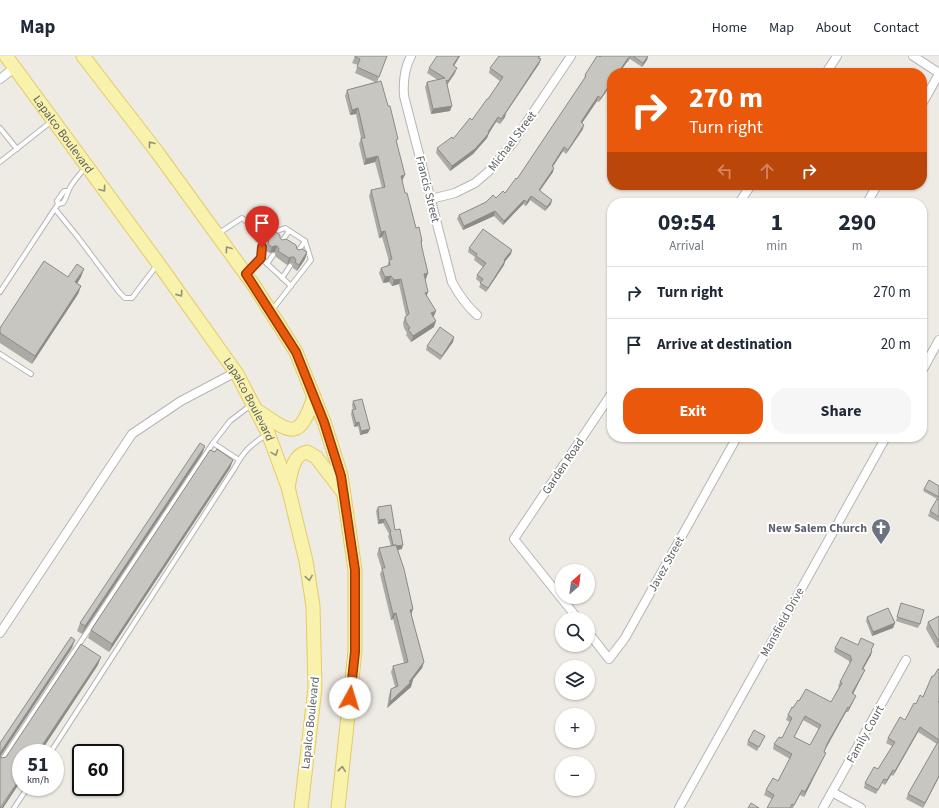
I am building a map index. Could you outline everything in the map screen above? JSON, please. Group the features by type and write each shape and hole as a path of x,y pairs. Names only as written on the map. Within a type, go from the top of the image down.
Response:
{"main road":[{"path":"83,56 157,152 246,274 296,352 324,422 341,476 355,570 355,652 338,808"},
{"name":"Lapalco Boulevard","path":"9,60 236,372 268,433 288,487 306,561 313,606 315,688 301,808"},
{"path":"255,407 283,428 293,430 300,427 308,415 314,397"},
{"path":"288,487 295,459 302,453 308,452 316,457 343,492"}],"street":[{"name":"Francis Street","path":"411,56 405,71 403,83 404,96 452,282 459,296 477,315"},
{"name":"Michael Street","path":"431,199 455,193 488,172 512,144 571,56"},
{"path":"829,68 837,56"},
{"path":"913,56 939,74 927,95"},
{"path":"0,79 9,60"},
{"path":"927,361 939,340"},
{"path":"0,633 132,434 181,401 236,372"},
{"name":"Garden Road","path":"572,612 514,539 607,400"},
{"name":"Javez Street","path":"595,641 609,658 625,638 734,442"},
{"name":"Mansfield Drive","path":"679,808 883,442"},
{"name":"Family Court","path":"823,808 906,660"},
{"path":"832,792 861,808"}],"lane":[{"path":"0,162 53,120"},
{"path":"0,128 17,149"},
{"path":"0,292 58,204 63,203 71,185 86,166"},
{"path":"55,209 125,298 132,298 158,263"},
{"path":"217,235 242,218 264,236"},
{"path":"264,236 286,228 305,241 311,260 271,312"},
{"path":"281,243 289,230"},
{"path":"246,274 261,258 264,236"},
{"path":"297,253 305,241"},
{"path":"267,264 273,255"},
{"path":"261,258 291,286"},
{"path":"282,278 290,266"},
{"path":"0,354 31,374"},
{"path":"0,763 213,443 230,421 255,407"},
{"path":"56,744 239,460 248,447 268,433"},
{"path":"213,443 239,460"},
{"path":"14,808 22,796"}],"building":[{"path":"355,56 387,56 379,77 357,67 360,59"},
{"path":"437,56 459,56 453,65 457,68 448,81 446,80 452,106 433,109 427,82 445,78 429,68"},
{"path":"499,56 539,56 538,58 541,59 501,119 498,117 488,132 489,133 475,149 452,166 437,148 452,137 453,139 470,118 472,120 503,77 490,68"},
{"path":"597,56 631,56 621,68 607,68 607,89 601,98 598,96 581,122 584,125 568,150 564,147 552,166 554,168 539,190 552,200 547,207 531,196 527,202 524,200 504,221 495,211 464,226 459,215 486,202 493,195 496,198 503,191 505,193 516,178 517,179 586,76 585,75"},
{"path":"633,56 648,56 643,63"},
{"path":"381,81 388,106 390,106 398,139 396,140 405,175 401,176 405,193 407,193 416,228 419,227 422,241 422,248 428,273 424,274 428,292 425,293 436,311 431,313 436,321 413,336 408,329 410,328 406,322 405,317 409,314 401,279 394,280 391,276 385,277 381,268 390,265 389,260 392,259 385,231 381,232 371,190 385,187 378,156 366,159 361,138 365,138 358,108 352,110 347,90"},
{"path":"483,229 512,250 504,260 505,261 488,288 480,283 483,279 477,275 486,263 476,256 477,254 469,248"},
{"path":"274,231 280,235 282,240 286,239 296,245 297,249 302,249 307,252 299,265 295,262 296,260 294,257 289,258 278,251 279,249 277,246 272,247 268,244"},
{"path":"44,261 68,277 77,264 84,269 75,282 81,286 35,356 0,333 0,328"},
{"path":"440,327 454,337 442,356 427,346"},
{"path":"362,399 370,429 361,431 359,422 356,423 352,410 356,409 353,401"},
{"path":"200,443 205,446 85,626 80,623"},
{"path":"217,449 233,460 112,644 91,630 210,450 215,452"},
{"path":"929,480 939,486 939,497 924,489"},
{"path":"937,499 939,500 939,517 930,511"},
{"path":"391,505 395,530 400,529 403,545 393,545 391,531 385,519 379,520 378,507"},
{"path":"396,545 404,569 413,609 410,610 424,662 409,682 413,680 390,702 391,689 398,686 393,666 408,662 396,613 393,614 382,568 385,568 379,548"},
{"path":"901,603 924,610 920,624 897,617"},
{"path":"888,608 895,623 873,632 867,617"},
{"path":"939,616 939,642 928,622"},
{"path":"71,637 75,640 0,753 0,743"},
{"path":"841,637 858,645 861,638 874,644 871,650 872,651 862,669 865,670 852,693 856,696 827,744 824,752 826,753 805,792 802,790 794,805 792,804 790,808 767,808 774,795 766,790 773,778 778,781 792,754 774,744 779,737 782,738 792,718 788,715 792,707 793,708 798,700 799,701 806,689 831,702 842,683 840,682 852,659 850,658 851,656 835,648","holes":["805,716 821,725 810,745 794,737"]},
{"path":"81,644 101,657 43,744 15,744"},
{"path":"938,669 939,740 920,727 895,771 893,770 887,780 884,779 878,790 865,783 874,767 878,769 895,742 888,738 900,717 905,720 914,703 916,704 920,695 923,697 932,676 934,676"},
{"path":"754,730 765,736 759,747 748,741"},
{"path":"939,740 939,776 925,803 908,794"},
{"path":"12,748 12,790 0,808 0,756 1,758 6,757"},
{"path":"751,803 759,808 748,808"}],"place":[{"name":"New Salem Church","path":"881,545"}],"route":[{"path":"262,247 261,258 246,274 296,352 324,422 341,476 355,570 355,652 350,698"}]}
